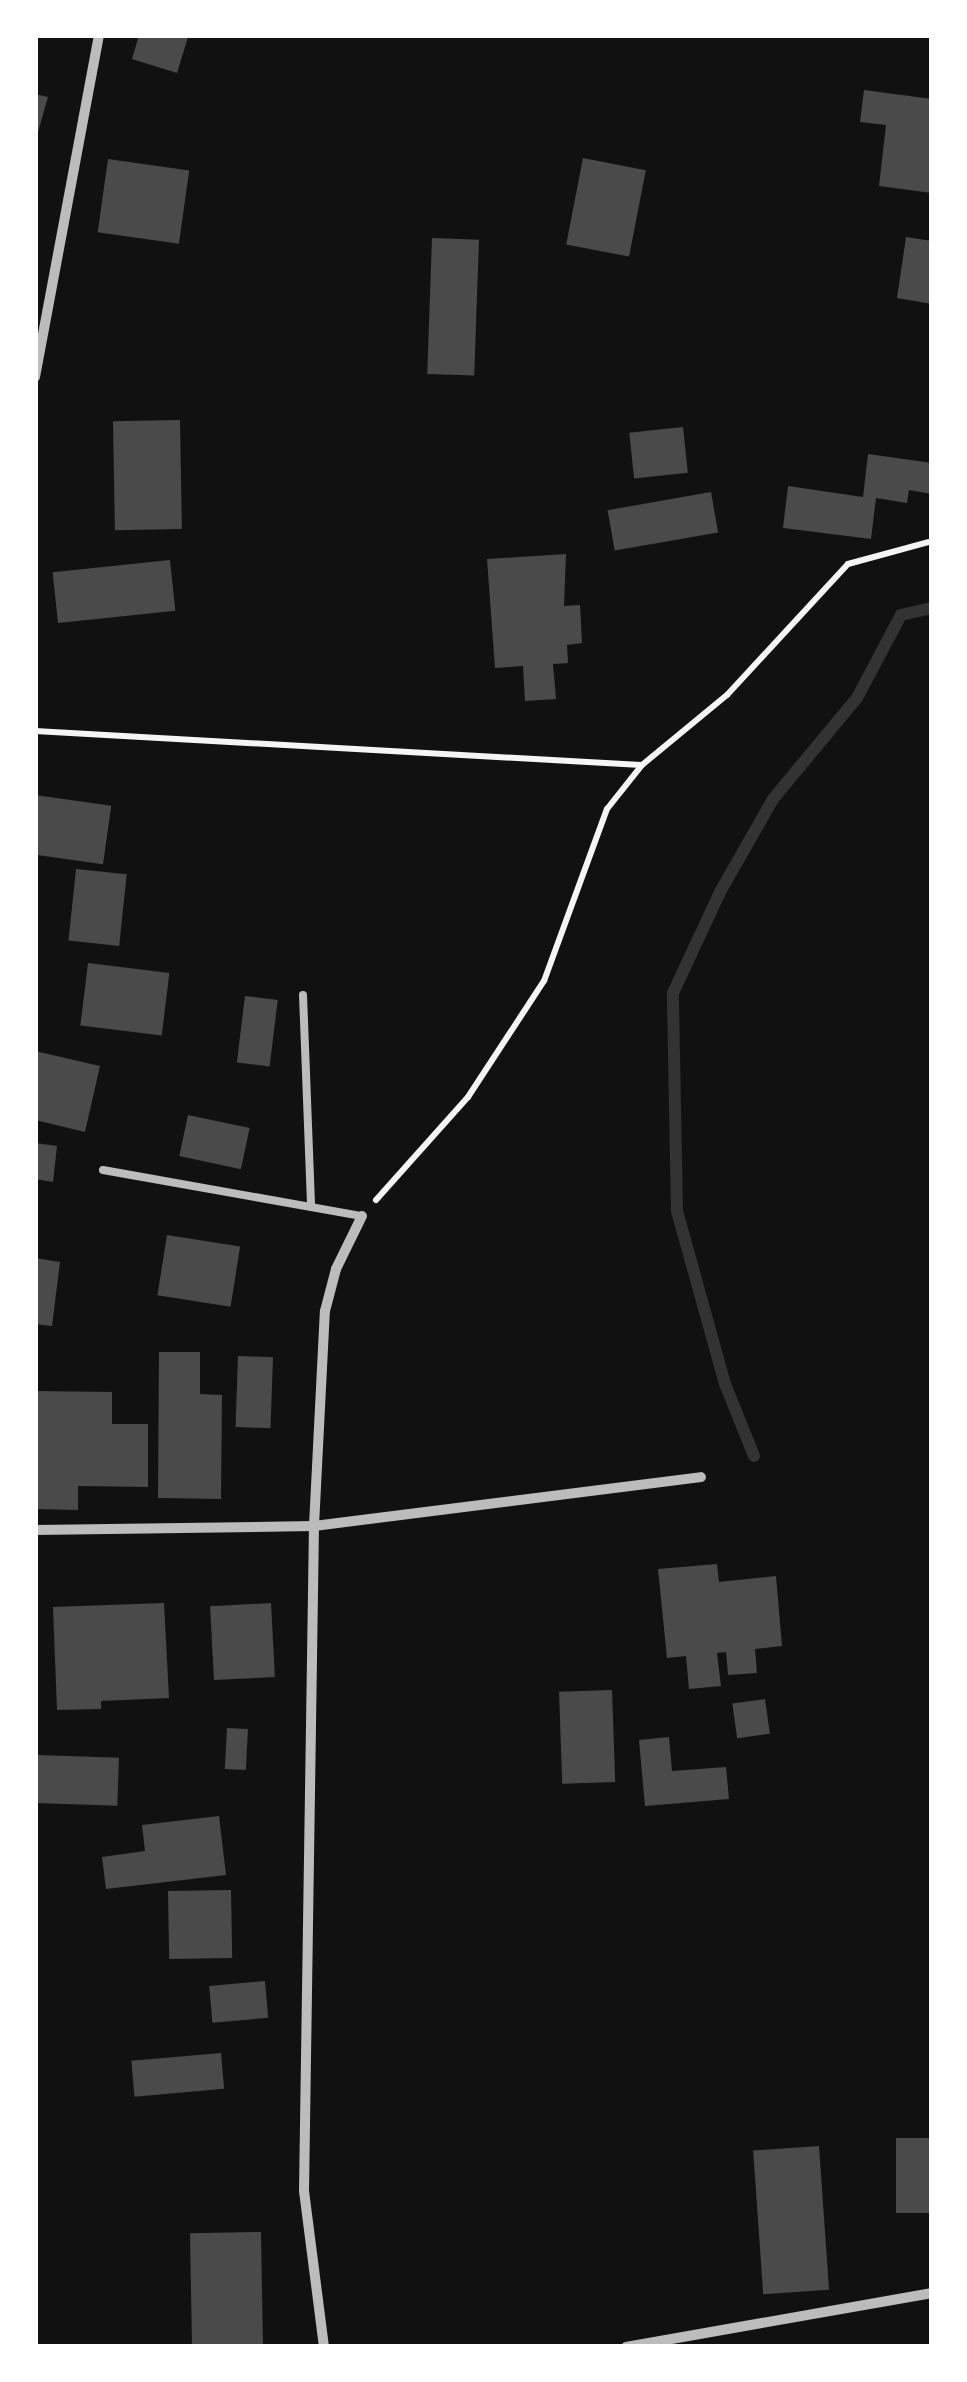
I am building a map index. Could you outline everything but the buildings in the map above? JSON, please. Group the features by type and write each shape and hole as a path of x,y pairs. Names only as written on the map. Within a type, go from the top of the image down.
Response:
{"street":[{"path":"35,377 99,35"},
{"path":"324,2347 304,2191 314,1526 326,1311 336,1269 362,1216"},
{"path":"35,1530 314,1526 701,1477"},
{"path":"626,2347 690,2342 932,2293"}],"lane":[{"path":"303,995 311,1207"},
{"path":"104,1170 362,1216"}],"path":[{"path":"362,1216 468,1097 544,981 607,808 642,765 727,696 848,564 932,541"},
{"path":"35,730 642,765"}],"waterway":[{"path":"754,1456 725,1384 677,1211 673,993 720,892 773,799 857,698 901,615 932,608"}]}
